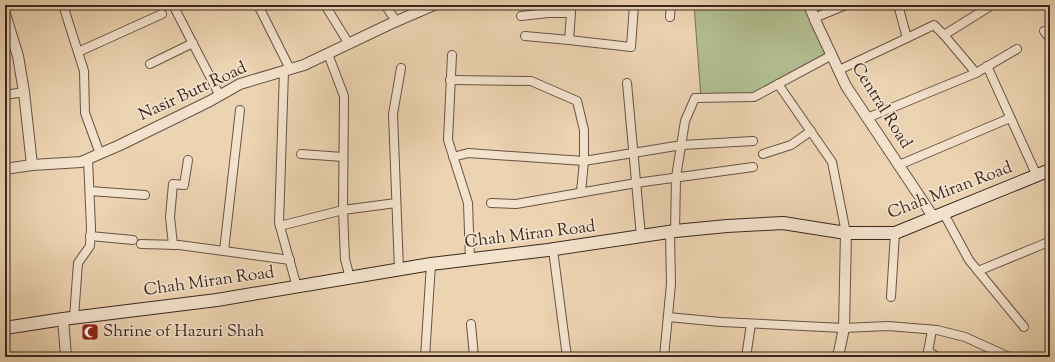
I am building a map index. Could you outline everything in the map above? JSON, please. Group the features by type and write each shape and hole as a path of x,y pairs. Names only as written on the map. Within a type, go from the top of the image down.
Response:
{"main road":[{"name":"Chah Miran Road","path":"5,328 68,318 217,300 431,264 553,250 641,236 727,226 783,223 846,233 895,233 1050,170"}],"street":[{"path":"63,5 84,71 85,113 100,154"},
{"path":"174,5 220,96"},
{"path":"258,5 287,70 279,223 297,287"},
{"path":"325,5 349,44"},
{"path":"385,5 396,21"},
{"name":"Nasir Butt Road","path":"5,169 32,165 81,162 220,96 240,84 304,65 396,21 434,5"},
{"path":"525,36 631,47 634,5"},
{"path":"670,5 670,17"},
{"name":"Central Road","path":"809,5 846,86 899,165 939,216"},
{"path":"814,18 846,5"},
{"path":"898,5 907,38"},
{"path":"944,35 992,5"},
{"path":"521,16 571,9 569,40"},
{"path":"5,14 18,56 24,92 32,165"},
{"path":"78,52 162,14"},
{"path":"839,70 934,25 976,73"},
{"path":"1044,31 1050,39"},
{"path":"150,64 193,43"},
{"path":"867,118 976,73 1017,48"},
{"path":"328,54 344,96 343,210 345,259 350,278"},
{"path":"452,55 448,140 468,203 470,260"},
{"path":"664,357 671,284 676,177 685,121 695,98 754,97 832,55"},
{"path":"987,66 1037,176"},
{"path":"399,270 393,114 401,68"},
{"path":"450,80 531,81 577,101 584,130 584,161 581,192"},
{"path":"627,83 632,154 641,236"},
{"path":"778,84 832,162 846,233 844,328 838,357"},
{"path":"5,95 24,92"},
{"path":"224,251 240,110"},
{"path":"899,165 1010,118"},
{"path":"763,154 790,145 811,131"},
{"path":"453,157 468,153 584,161 682,145 752,141"},
{"path":"301,154 343,157"},
{"path":"66,357 68,318 78,263 90,246 90,191 88,159"},
{"path":"173,244 170,217 173,184 184,185 188,160"},
{"path":"490,203 516,204 636,182 753,167"},
{"path":"90,191 145,195"},
{"path":"280,226 343,210 396,203"},
{"path":"939,216 969,260 1024,327"},
{"path":"891,297 895,233"},
{"path":"90,236 132,240"},
{"path":"978,271 1046,243"},
{"path":"141,244 173,244 290,260"},
{"path":"553,250 568,357"},
{"path":"425,357 431,264"},
{"path":"668,317 751,324 844,328 888,326 932,330 965,337 1008,357"},
{"path":"471,324 474,357"},
{"path":"746,357 751,324"},
{"path":"932,330 928,354 937,357"}],"green space":[{"path":"694,5 811,5 832,55 754,97 701,98"}],"place":[{"name":"Shrine of Hazuri Shah","path":"90,332"}]}
